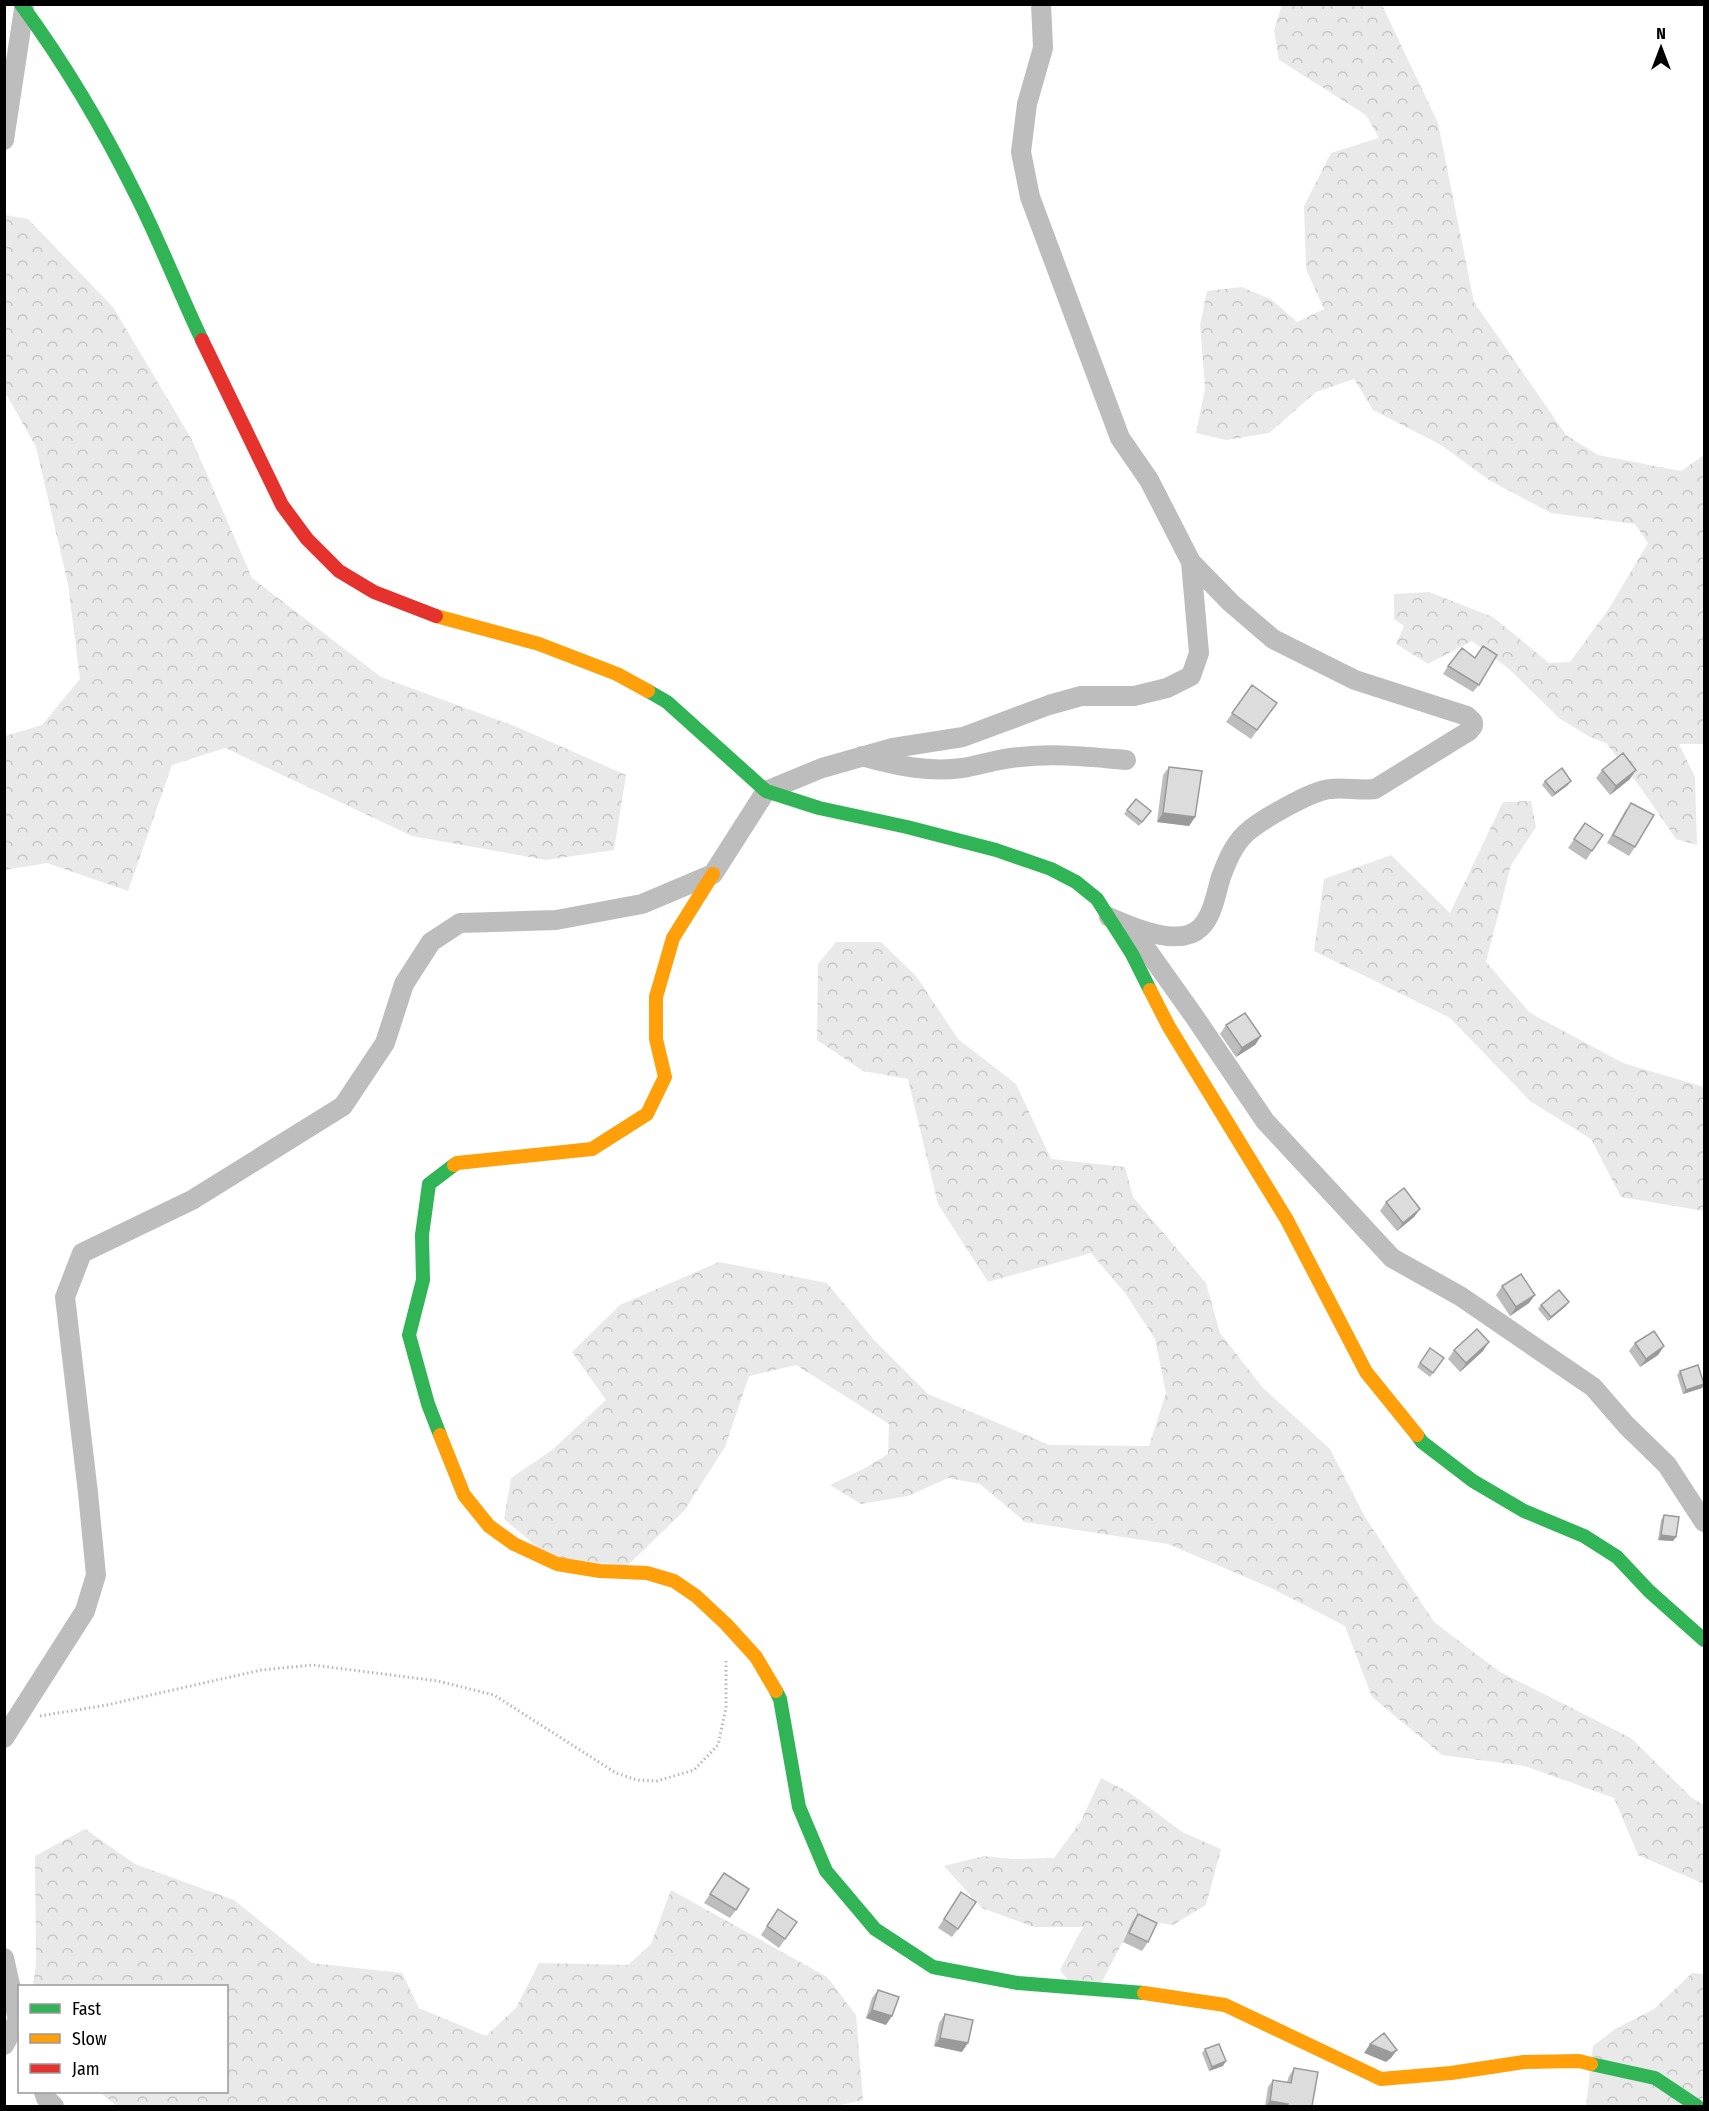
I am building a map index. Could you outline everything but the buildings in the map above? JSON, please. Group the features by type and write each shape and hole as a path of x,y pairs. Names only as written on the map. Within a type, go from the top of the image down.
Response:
{"street":[{"path":"1041,4 1043,48 1027,104 1021,152 1030,197 1120,438 1149,480 1191,562 1231,603 1273,639 1355,680 1471,718 1473,722 1473,726 1468,731 1376,789 1361,791 1330,789 1316,792 1245,834 1228,858 1209,915 1200,928 1189,935 1172,936 1130,926 1109,917"},
{"path":"4,140 23,7"},
{"path":"23,7 46,38 103,133 137,196 189,313 282,505 307,539 339,571 374,592 412,608 465,625 539,644 617,674 667,702 766,791 819,808 907,827 996,850 1051,869 1076,882 1097,899 1132,954 1169,1027 1287,1220 1366,1372 1422,1442 1473,1481 1524,1511 1584,1536 1617,1557 1649,1591 1704,1640"},
{"path":"1191,562 1199,653 1191,676 1167,688 1134,696 1081,696 1049,705 963,737 893,748 822,768 766,791 674,938 656,997 656,1039 665,1077 647,1114 592,1149 457,1163 429,1184 422,1235 423,1280 409,1335 428,1404 464,1495 489,1526 514,1544 557,1564 600,1572 647,1573 674,1581 696,1596 756,1657 780,1699 799,1807 826,1871 874,1929 933,1967 1018,1983 1139,1992 1225,2005 1381,2079 1451,2073 1524,2062 1579,2061 1655,2078 1697,2106"},
{"path":"862,756 896,766 925,769 960,769 1017,757 1054,754 1126,760"},
{"path":"4,1738 85,1611 96,1575 65,1297 82,1253 192,1200 343,1106 386,1043 405,984 431,942 460,923 556,920 642,904 713,874"},
{"path":"1130,926 1265,1121 1392,1258 1460,1296 1593,1387 1626,1425 1667,1465 1704,1522"},
{"path":"4,1958 18,2018"},
{"path":"4,2045 18,2024"},
{"path":"45,2093 54,2106"}],"path":[{"path":"15,1721 106,1705 261,1670 313,1665 438,1680 494,1695 616,1773 637,1780 657,1780 694,1770 718,1745 726,1708 726,1624"}],"green space":[{"path":"1282,5 1382,5 1438,123 1474,302 1566,435 1598,455 1681,471 1704,455 1704,744 1679,744 1695,777 1697,845 1676,839 1606,743 1590,737 1559,718 1509,669 1472,641 1428,664 1396,644 1404,626 1394,619 1394,594 1429,592 1493,617 1549,663 1570,662 1608,610 1648,543 1635,524 1551,513 1489,480 1441,445 1373,410 1354,379 1316,392 1269,433 1226,440 1196,433 1205,388 1200,325 1207,291 1242,287 1272,300 1297,322 1324,309 1306,269 1304,206 1331,153 1379,138 1366,115 1279,60 1274,30"},
{"path":"5,215 28,219 113,307 192,440 252,578 381,677 517,727 626,775 614,850 546,860 412,836 225,748 172,765 128,891 47,863 5,870 5,736 42,725 80,679 68,584 36,447 5,392"},
{"path":"1531,801 1536,827 1511,865 1486,962 1530,1013 1623,1063 1704,1087 1704,1211 1621,1197 1591,1139 1530,1101 1450,1018 1314,951 1324,879 1391,855 1450,913 1503,802"},
{"path":"836,942 881,942 916,976 958,1039 1016,1084 1051,1159 1125,1167 1133,1197 1206,1283 1220,1333 1263,1388 1330,1449 1365,1517 1434,1622 1500,1672 1631,1738 1692,1798 1704,1805 1704,1884 1638,1855 1614,1798 1525,1766 1442,1755 1372,1697 1345,1626 1271,1588 1168,1544 1025,1522 980,1484 948,1478 908,1496 861,1504 830,1485 888,1454 889,1424 796,1365 749,1376 725,1447 684,1511 627,1566 549,1557 504,1519 511,1478 552,1450 606,1400 572,1352 620,1305 719,1262 827,1283 874,1340 928,1394 1050,1445 1149,1446 1166,1393 1155,1339 1125,1293 1091,1253 988,1282 938,1204 908,1079 863,1071 817,1040 818,964"},
{"path":"1101,1778 1130,1793 1182,1832 1221,1849 1206,1905 1173,1925 1134,1919 1099,1988 1077,1992 1060,1970 1083,1927 1034,1927 982,1908 944,1866 984,1856 1011,1859 1054,1858 1081,1821"},
{"path":"85,1829 135,1864 234,1900 312,1963 402,1973 419,2008 486,2036 516,2008 539,1963 628,1965 651,1944 671,1890 827,1977 856,2015 863,2100 836,2106 117,2106 100,2093 228,2093 228,1985 33,1985 36,1963 35,1856"},
{"path":"1692,1973 1704,1974 1704,2106 1586,2106 1593,2046 1615,2029 1654,2009"}],"traffic: fast":[{"path":"21,4 68,73 110,145 145,213 202,340"},
{"path":"648,691 667,702 766,791 819,808 907,827 996,850 1051,869 1076,882 1097,899 1132,954 1150,990"},
{"path":"440,1435 428,1404 409,1335 423,1280 422,1235 429,1184 454,1165"},
{"path":"1417,1435 1422,1442 1473,1481 1524,1511 1584,1536 1617,1557 1649,1591 1704,1640"},
{"path":"776,1691 780,1699 799,1807 826,1871 875,1929 933,1967 1018,1983 1144,1993"},
{"path":"1591,2064 1655,2078 1697,2106"}],"traffic: slow":[{"path":"436,616 539,644 617,674 648,691"},
{"path":"454,1165 592,1149 647,1114 665,1077 656,1039 656,997 673,938 713,874"},
{"path":"1150,990 1169,1027 1287,1220 1366,1372 1417,1435"},
{"path":"440,1435 464,1495 489,1526 514,1544 557,1564 600,1571 647,1573 674,1581 696,1596 726,1624 756,1657 776,1691"},
{"path":"1144,1993 1225,2005 1381,2079 1451,2073 1524,2062 1579,2061 1591,2064"}],"traffic: jam":[{"path":"202,340 282,505 307,539 339,571 374,592 436,616"}]}
